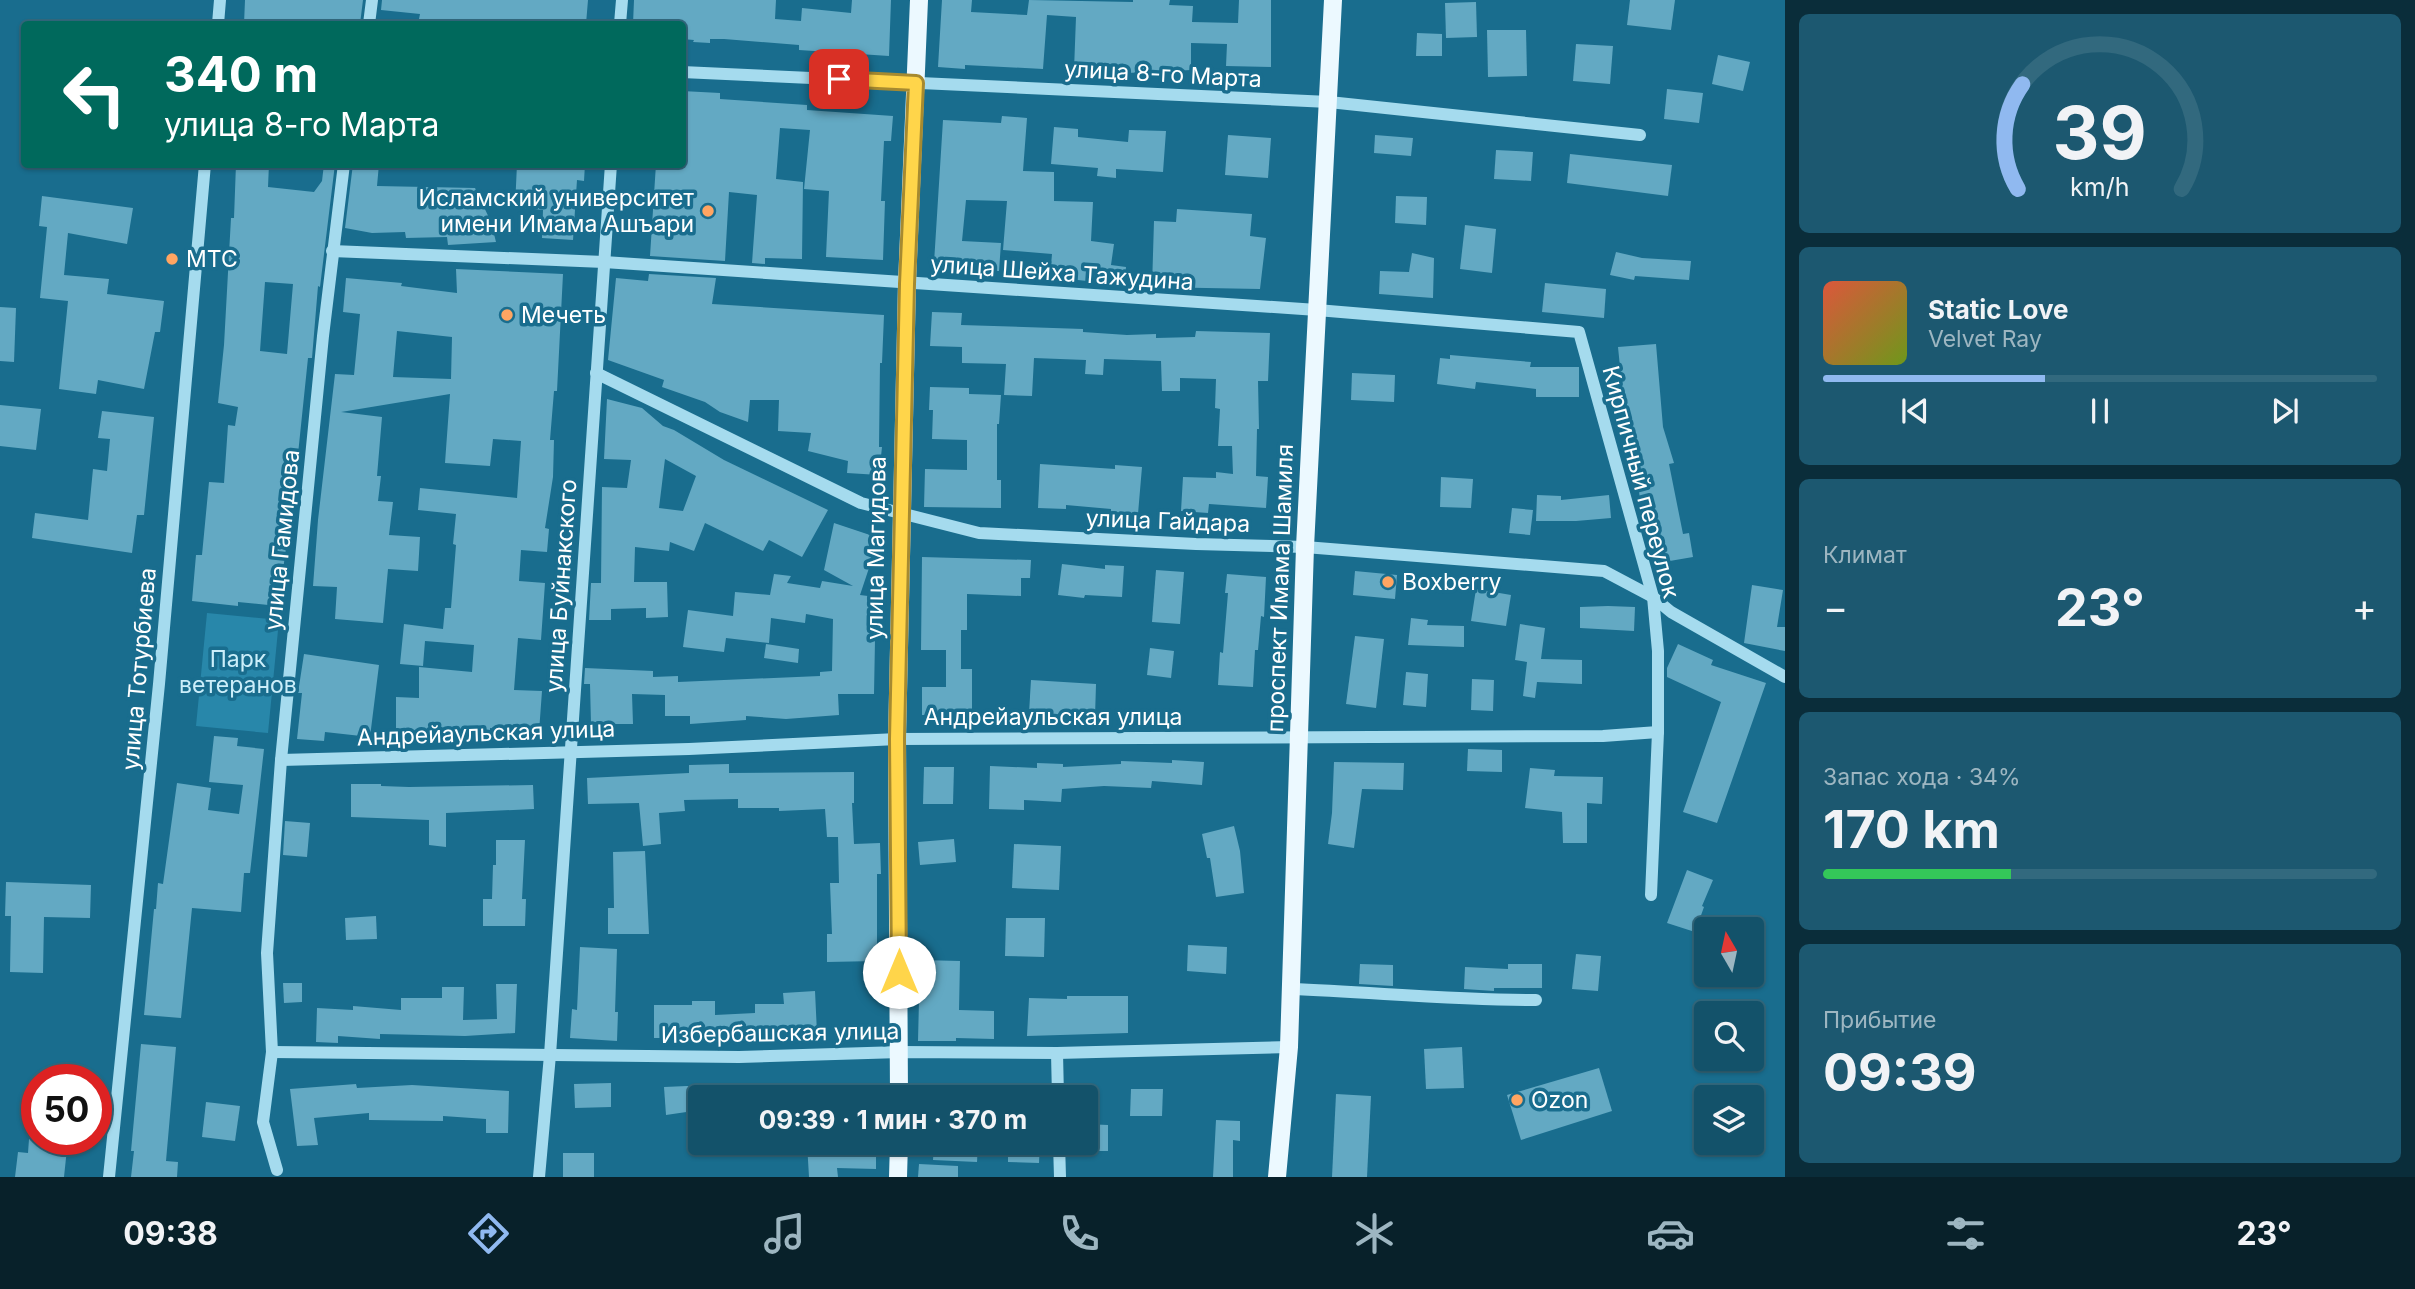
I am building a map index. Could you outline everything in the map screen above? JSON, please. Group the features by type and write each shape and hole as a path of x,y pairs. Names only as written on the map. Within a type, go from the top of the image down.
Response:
{"main road":[{"name":"улица Магидова","path":"899,1085 897,739 907,284 919,0"},
{"name":"проспект Имама Шамиля","path":"1278,1177 1289,1047 1305,547 1333,0"},
{"path":"898,1177 899,1155"}],"street":[{"path":"218,21 220,0"},
{"path":"369,21 372,0"},
{"path":"620,21 622,0"},
{"name":"улица 8-го Марта","path":"686,72 1329,102 1640,135"},
{"name":"улица Тотурбиева","path":"109,1177 159,684 205,168"},
{"name":"улица Гамидова","path":"276,1170 263,1122 272,1052 267,953 281,760 332,251 343,168"},
{"name":"улица Буйнакского","path":"539,1177 550,1055 611,168"},
{"name":"улица Шейха Тажудина","path":"332,251 604,262 1317,310 1578,332"},
{"name":"Кирпичный переулок","path":"1578,332 1653,597 1658,650 1658,732 1651,895"},
{"name":"улица Гайдара","path":"596,373 861,503 926,520 979,533 1305,547 1604,571 1653,597 1671,612 1785,677"},
{"name":"Андрейаульская улица","path":"281,760 689,749 897,739 1603,736 1658,732"},
{"path":"1291,989 1396,993 1472,1000 1536,1000"},
{"name":"Избербашская улица","path":"272,1052 740,1057 1289,1047"},
{"path":"1057,1053 1058,1085"},
{"path":"1059,1155 1060,1177"}],"green space":[{"name":"Парк ветеранов","path":"207,613 279,620 268,733 196,726"}],"building":[{"path":"245,0 363,0 360,21 244,21"},
{"path":"382,0 588,0 586,21 419,21 420,14 381,10"},
{"path":"634,0 776,0 775,19 801,21 802,8 851,13 852,0 891,0 889,56 799,50 799,45 724,39 710,39 710,43 693,42 694,40 686,39 686,21 633,21"},
{"path":"942,0 972,0 971,12 1027,15 1029,0 1170,0 1169,5 1193,6 1192,22 1238,23 1239,0 1271,0 1271,67 1226,66 1227,44 1191,43 1191,70 1127,73 1074,70 1076,17 1047,15 1043,69 965,65 965,69 938,67"},
{"path":"1630,0 1675,0 1671,30 1627,25"},
{"path":"1476,2 1477,37 1446,38 1445,3"},
{"path":"1487,30 1526,30 1527,76 1488,77"},
{"path":"1417,33 1442,34 1442,56 1416,56"},
{"path":"1576,44 1613,46 1610,84 1573,81"},
{"path":"1718,55 1750,62 1743,91 1712,84"},
{"path":"1667,89 1703,93 1699,123 1664,119"},
{"name":"Исламский университет имени Имама Ашъари","path":"686,91 720,93 720,99 807,105 807,110 893,116 891,141 884,141 881,201 885,201 883,260 826,257 829,191 804,189 810,130 780,128 776,179 803,182 802,259 765,258 765,264 752,263 757,195 729,192 725,261 650,256 656,168 686,168"},
{"path":"1002,116 1027,118 1023,171 1054,172 1054,201 1093,202 1091,241 1114,244 1111,265 1126,267 1124,285 1050,277 1052,254 1003,250 1007,201 966,200 962,241 1001,243 999,271 934,263 943,120 1001,123"},
{"path":"1054,127 1078,129 1078,137 1128,142 1129,130 1166,131 1163,172 1116,169 1116,178 1097,176 1098,168 1051,164"},
{"path":"1228,135 1271,138 1268,178 1225,175"},
{"path":"1375,135 1413,138 1411,156 1374,153"},
{"path":"1496,150 1533,152 1531,181 1494,179"},
{"path":"1570,154 1672,165 1668,196 1567,183"},
{"path":"236,168 269,168 268,187 314,192 322,181 324,168 335,168 278,606 238,602 238,606 192,601 196,555 202,555 209,482 224,483 228,425 235,426 238,407 218,403 231,218 234,218","holes":["265,282 293,284 287,354 260,351"]},
{"path":"352,168 379,168 377,186 475,188 491,222 496,242 448,245 447,237 406,238 405,232 372,233 345,228"},
{"path":"517,168 585,168 584,181 577,180 573,240 542,238 543,210 515,207"},
{"path":"42,196 133,208 127,244 68,233 64,275 109,279 107,294 164,301 160,332 155,332 144,389 98,380 96,394 59,389 68,301 40,298 47,227 39,226"},
{"path":"1396,196 1427,197 1426,225 1395,223"},
{"path":"1177,209 1252,214 1250,236 1266,238 1260,289 1152,287 1154,221 1176,222"},
{"path":"1465,225 1496,229 1492,273 1460,269"},
{"path":"1616,252 1642,258 1691,261 1689,280 1635,276 1634,280 1610,275"},
{"path":"1412,253 1434,258 1433,298 1379,294 1380,271 1409,272"},
{"path":"456,269 563,274 557,391 554,391 550,440 554,440 553,477 545,528 549,529 547,552 521,550 519,581 545,583 541,640 518,638 514,690 542,691 539,732 490,728 490,732 396,731 396,697 419,698 419,667 472,672 474,645 425,641 423,666 400,664 404,624 443,629 445,608 451,608 456,514 418,510 420,488 517,498 521,441 493,439 490,466 445,463 450,394 341,412 382,417 377,476 381,476 378,501 393,502 389,535 420,537 418,571 388,569 383,623 335,619 337,587 313,586 335,374 354,375 360,314 343,312 346,278 402,283 401,286 457,293","holes":["397,331 452,337 451,379 393,377"]},
{"path":"649,274 716,278 712,304 884,315 880,363 879,447 882,447 879,475 847,473 848,461 808,451 811,433 778,431 779,400 750,400 748,422 720,412 705,402 662,387 664,380 608,360 616,278 648,281"},
{"path":"1545,283 1606,289 1604,318 1542,312"},
{"path":"0,307 16,308 14,362 0,361"},
{"path":"932,312 962,313 961,325 1083,329 1083,332 1156,334 1156,338 1195,337 1196,331 1270,333 1268,381 1258,381 1256,476 1268,477 1266,508 1209,504 1208,513 1181,511 1183,477 1216,478 1216,472 1233,474 1232,446 1218,446 1220,409 1215,408 1216,379 1180,378 1180,391 1162,391 1161,361 1104,359 1103,375 1085,374 1086,360 1034,358 1032,396 1004,395 1006,364 962,363 962,347 930,346"},
{"path":"1656,344 1663,427 1674,463 1669,464 1683,534 1689,533 1693,557 1658,563 1652,526 1644,527 1639,492 1626,446 1631,444 1618,347"},
{"path":"1450,355 1531,362 1530,367 1579,367 1579,397 1536,397 1536,389 1476,382 1475,389 1437,384 1440,358 1450,359"},
{"path":"1352,373 1395,375 1394,402 1351,400"},
{"path":"930,387 969,388 969,394 1001,395 997,424 997,480 1001,480 1001,508 924,507 925,469 967,470 967,440 932,439 933,410 929,410"},
{"path":"607,399 642,408 663,426 724,460 828,510 802,557 769,540 763,551 705,523 694,551 670,542 669,551 635,547 634,582 667,582 668,617 646,618 646,608 611,609 611,620 589,620 591,583 601,583 602,487 627,488 631,460 604,459","holes":["665,459 696,476 683,511 659,508"]},
{"path":"0,405 41,409 36,450 0,446"},
{"path":"102,411 154,417 144,515 137,515 132,553 32,538 35,513 88,520 93,469 107,471 110,439 98,438"},
{"path":"1040,464 1115,469 1115,465 1142,467 1138,514 1066,505 1066,509 1038,508"},
{"path":"1441,477 1473,479 1471,508 1440,507"},
{"path":"1537,495 1561,496 1561,500 1609,495 1611,518 1536,521"},
{"path":"1512,508 1533,510 1530,535 1509,533"},
{"path":"834,523 879,538 860,595 876,597 870,640 875,640 874,694 838,694 839,715 786,719 746,716 746,720 690,724 690,716 665,716 665,695 632,694 633,724 591,724 590,684 584,684 585,668 653,671 653,677 678,676 678,682 820,676 820,672 832,671 833,619 806,614 805,623 771,618 769,643 726,638 724,652 683,647 688,610 733,616 735,592 770,595 774,574 791,576 787,583 820,588 822,581 853,586 824,570"},
{"path":"922,557 1031,560 1030,578 1021,578 1021,596 967,594 967,630 961,630 961,669 972,669 972,715 922,715 922,687 946,687 946,650 921,650"},
{"path":"1062,564 1105,569 1105,565 1124,566 1122,597 1085,595 1084,598 1058,595"},
{"path":"1156,570 1184,572 1180,624 1152,622"},
{"path":"1355,571 1397,575 1395,599 1353,595"},
{"path":"1227,574 1266,577 1264,617 1261,616 1258,650 1255,650 1253,687 1218,685 1228,593 1225,593"},
{"path":"1752,585 1783,590 1777,627 1785,627 1785,651 1744,643"},
{"path":"1476,589 1511,595 1506,626 1471,621"},
{"path":"1580,607 1635,607 1634,631 1580,628"},
{"path":"1411,618 1428,620 1427,625 1464,626 1464,647 1408,645"},
{"path":"1520,624 1545,628 1541,659 1582,660 1582,684 1537,682 1535,698 1523,696 1527,662 1515,660"},
{"path":"1355,636 1384,639 1376,708 1346,704"},
{"path":"766,644 799,649 798,663 764,658"},
{"path":"1678,644 1713,660 1711,665 1766,683 1717,823 1683,812 1721,702 1667,677 1667,668"},
{"path":"1150,648 1174,651 1171,678 1147,675"},
{"path":"304,654 379,665 370,737 325,732 324,741 297,739 302,693 298,693"},
{"path":"1406,672 1428,674 1426,707 1403,705"},
{"path":"1472,679 1494,680 1493,711 1471,710"},
{"path":"1031,680 1096,684 1095,716 1029,713"},
{"path":"214,736 238,738 237,746 264,749 250,873 244,873 241,912 192,908 181,1018 144,1015 154,909 158,883 163,884 177,783 211,788 208,810 239,814 243,785 209,782"},
{"path":"1468,749 1502,750 1502,772 1467,771"},
{"path":"1172,760 1204,762 1202,785 1152,781 1151,788 1104,786 1062,789 1061,802 1024,800 1024,810 989,809 990,766 1037,768 1037,763 1063,764 1063,767 1121,764 1121,761 1172,763"},
{"path":"1334,762 1404,763 1403,790 1362,789 1354,848 1328,844"},
{"path":"729,764 729,773 854,772 854,844 880,843 881,874 877,874 877,961 827,962 827,934 832,934 830,883 839,883 838,837 827,837 825,809 779,811 779,808 738,808 738,799 684,800 685,811 659,813 661,844 643,846 639,803 588,804 587,778 689,773 689,765"},
{"path":"924,767 954,767 953,804 923,804"},
{"path":"1530,768 1555,770 1554,776 1603,777 1602,804 1587,803 1587,843 1563,843 1562,812 1525,808"},
{"path":"351,784 409,787 533,785 534,809 446,813 446,847 429,845 429,820 351,817"},
{"path":"285,821 310,823 307,857 283,855"},
{"path":"1234,826 1240,851 1244,893 1216,897 1210,858 1207,858 1202,834"},
{"path":"954,839 956,862 920,865 918,842"},
{"path":"496,840 525,840 522,899 526,899 525,926 483,926 483,899 492,899"},
{"path":"1014,844 1061,846 1059,890 1012,888"},
{"path":"645,851 649,934 608,934 608,908 614,908 613,852"},
{"path":"1687,870 1713,880 1700,917 1694,917 1694,932 1667,923"},
{"path":"6,882 91,885 90,918 44,917 43,973 10,972 11,916 5,916"},
{"path":"376,916 377,939 346,940 345,918"},
{"path":"1006,918 1045,918 1044,957 1005,956"},
{"path":"1188,945 1227,947 1226,974 1187,971"},
{"path":"580,947 617,949 617,1041 570,1038 572,1009 577,1010"},
{"path":"1576,954 1601,956 1598,991 1572,989"},
{"path":"920,960 960,961 959,1010 994,1011 994,1039 918,1041"},
{"path":"1360,964 1393,965 1393,986 1359,984"},
{"path":"1508,964 1542,964 1542,988 1494,988 1494,991 1464,989 1465,967 1508,969"},
{"path":"283,983 302,983 302,1002 284,1003"},
{"path":"496,984 517,984 515,1033 465,1036 380,1034 380,1039 338,1036 338,1043 316,1042 317,1008 353,1010 353,1006 401,1010 401,998 442,998 442,987 464,987 463,1020 497,1019"},
{"path":"815,991 817,1033 679,1033 679,1038 654,1038 654,1005 692,1005 692,1001 715,1001 715,1015 755,1013 755,1004 784,1004 783,993"},
{"path":"1067,996 1128,996 1128,1033 1027,1036 1029,998 1067,999"},
{"path":"141,1044 176,1047 166,1161 178,1162 177,1177 131,1177"},
{"path":"1462,1047 1464,1088 1426,1089 1424,1049"},
{"path":"1599,1068 1612,1111 1521,1140 1507,1095"},
{"path":"611,1083 611,1107 575,1108 574,1084"},
{"path":"772,1083 772,1085 733,1085"},
{"path":"356,1084 357,1088 412,1085 509,1091 508,1133 486,1133 486,1119 443,1116 443,1121 369,1120 369,1113 314,1118 318,1145 297,1146 290,1089"},
{"path":"688,1086 688,1112 666,1115 664,1087"},
{"path":"1131,1089 1163,1089 1162,1116 1130,1116"},
{"path":"1336,1094 1371,1096 1367,1177 1332,1177"},
{"path":"206,1102 240,1106 235,1141 202,1137"},
{"path":"1216,1120 1240,1121 1240,1141 1233,1140 1233,1177 1213,1177"},
{"path":"1098,1125 1108,1125 1108,1151 1098,1151"},
{"path":"18,1152 21,1155 66,1155 64,1177 15,1177"},
{"path":"563,1153 594,1153 594,1177 563,1177"},
{"path":"808,1155 876,1155 876,1169 837,1168 838,1177 809,1177"},
{"path":"933,1155 977,1155 977,1162 933,1160"},
{"path":"1008,1155 1039,1155 1039,1163 1008,1162"},
{"path":"919,1164 958,1166 958,1177 918,1177"}],"place":[{"name":"Исламский университет имени Имама Ашъари","path":"708,211"},
{"name":"МТС","path":"172,259"},
{"name":"Мечеть","path":"507,315"},
{"name":"Boxberry","path":"1388,582"},
{"name":"Ozon","path":"1517,1100"}],"route":[{"path":"839,79 916,83 907,284 897,739 899,972"}]}
